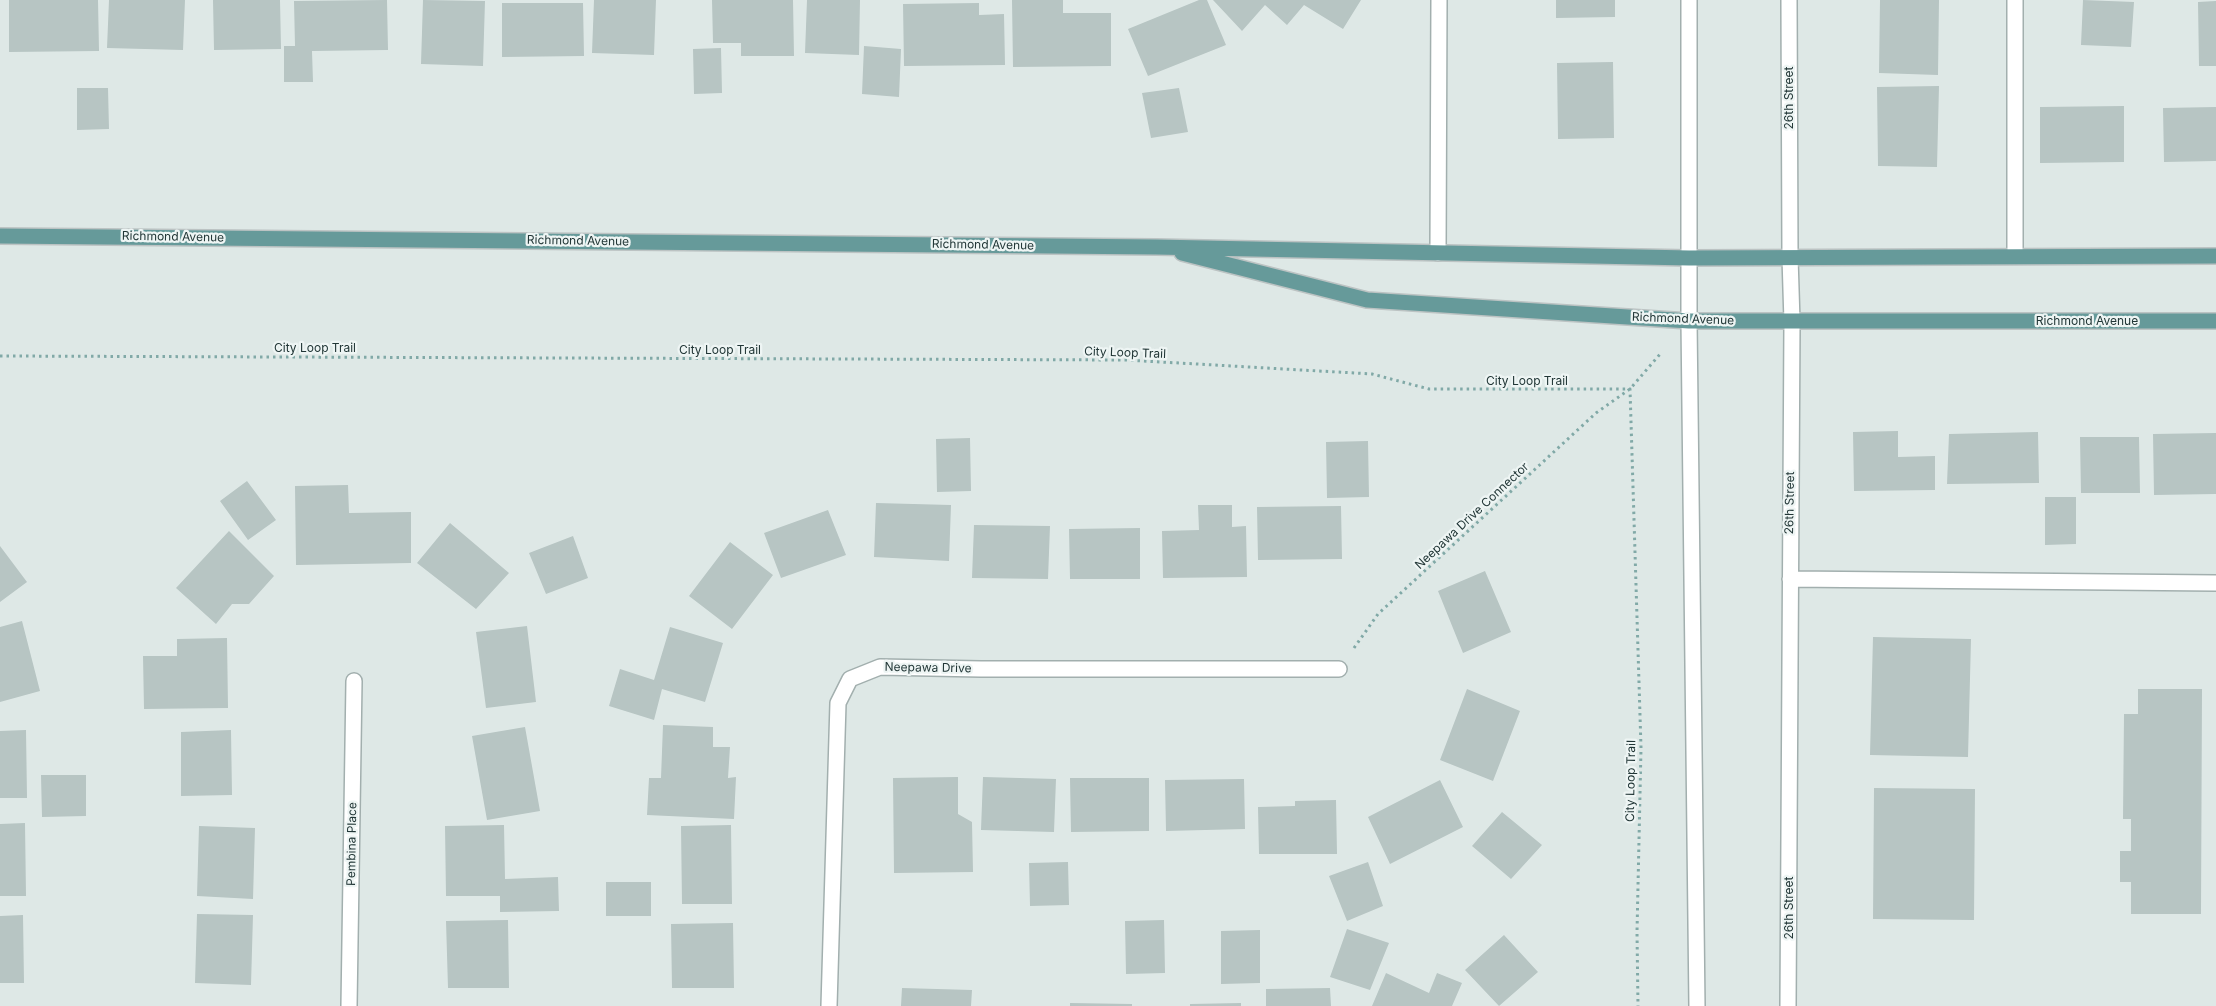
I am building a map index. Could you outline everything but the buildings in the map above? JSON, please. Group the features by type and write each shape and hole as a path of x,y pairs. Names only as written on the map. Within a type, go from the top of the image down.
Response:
{"main road":[{"name":"Richmond Avenue","path":"0,236 1156,247 1689,258 2216,256"},
{"name":"Richmond Avenue","path":"1156,247 1367,300 1689,321 2216,321"}],"street":[{"path":"1438,253 1439,0"},
{"path":"1689,0 1689,321 1697,1006"},
{"name":"26th Street","path":"1788,1006 1792,322 1789,0"},
{"path":"2015,256 2016,0"},
{"path":"1790,579 2216,583"},
{"name":"Neepawa Drive","path":"828,1006 838,703 850,679 880,667 981,669 1339,669"},
{"name":"Pembina Place","path":"349,1006 354,681"}],"path":[{"name":"City Loop Trail","path":"0,356 1126,360 1372,374 1429,389 1630,389 1641,748 1637,932 1638,1006"},
{"name":"Neepawa Drive Connector","path":"1339,669 1378,614 1596,413 1630,389"}]}
